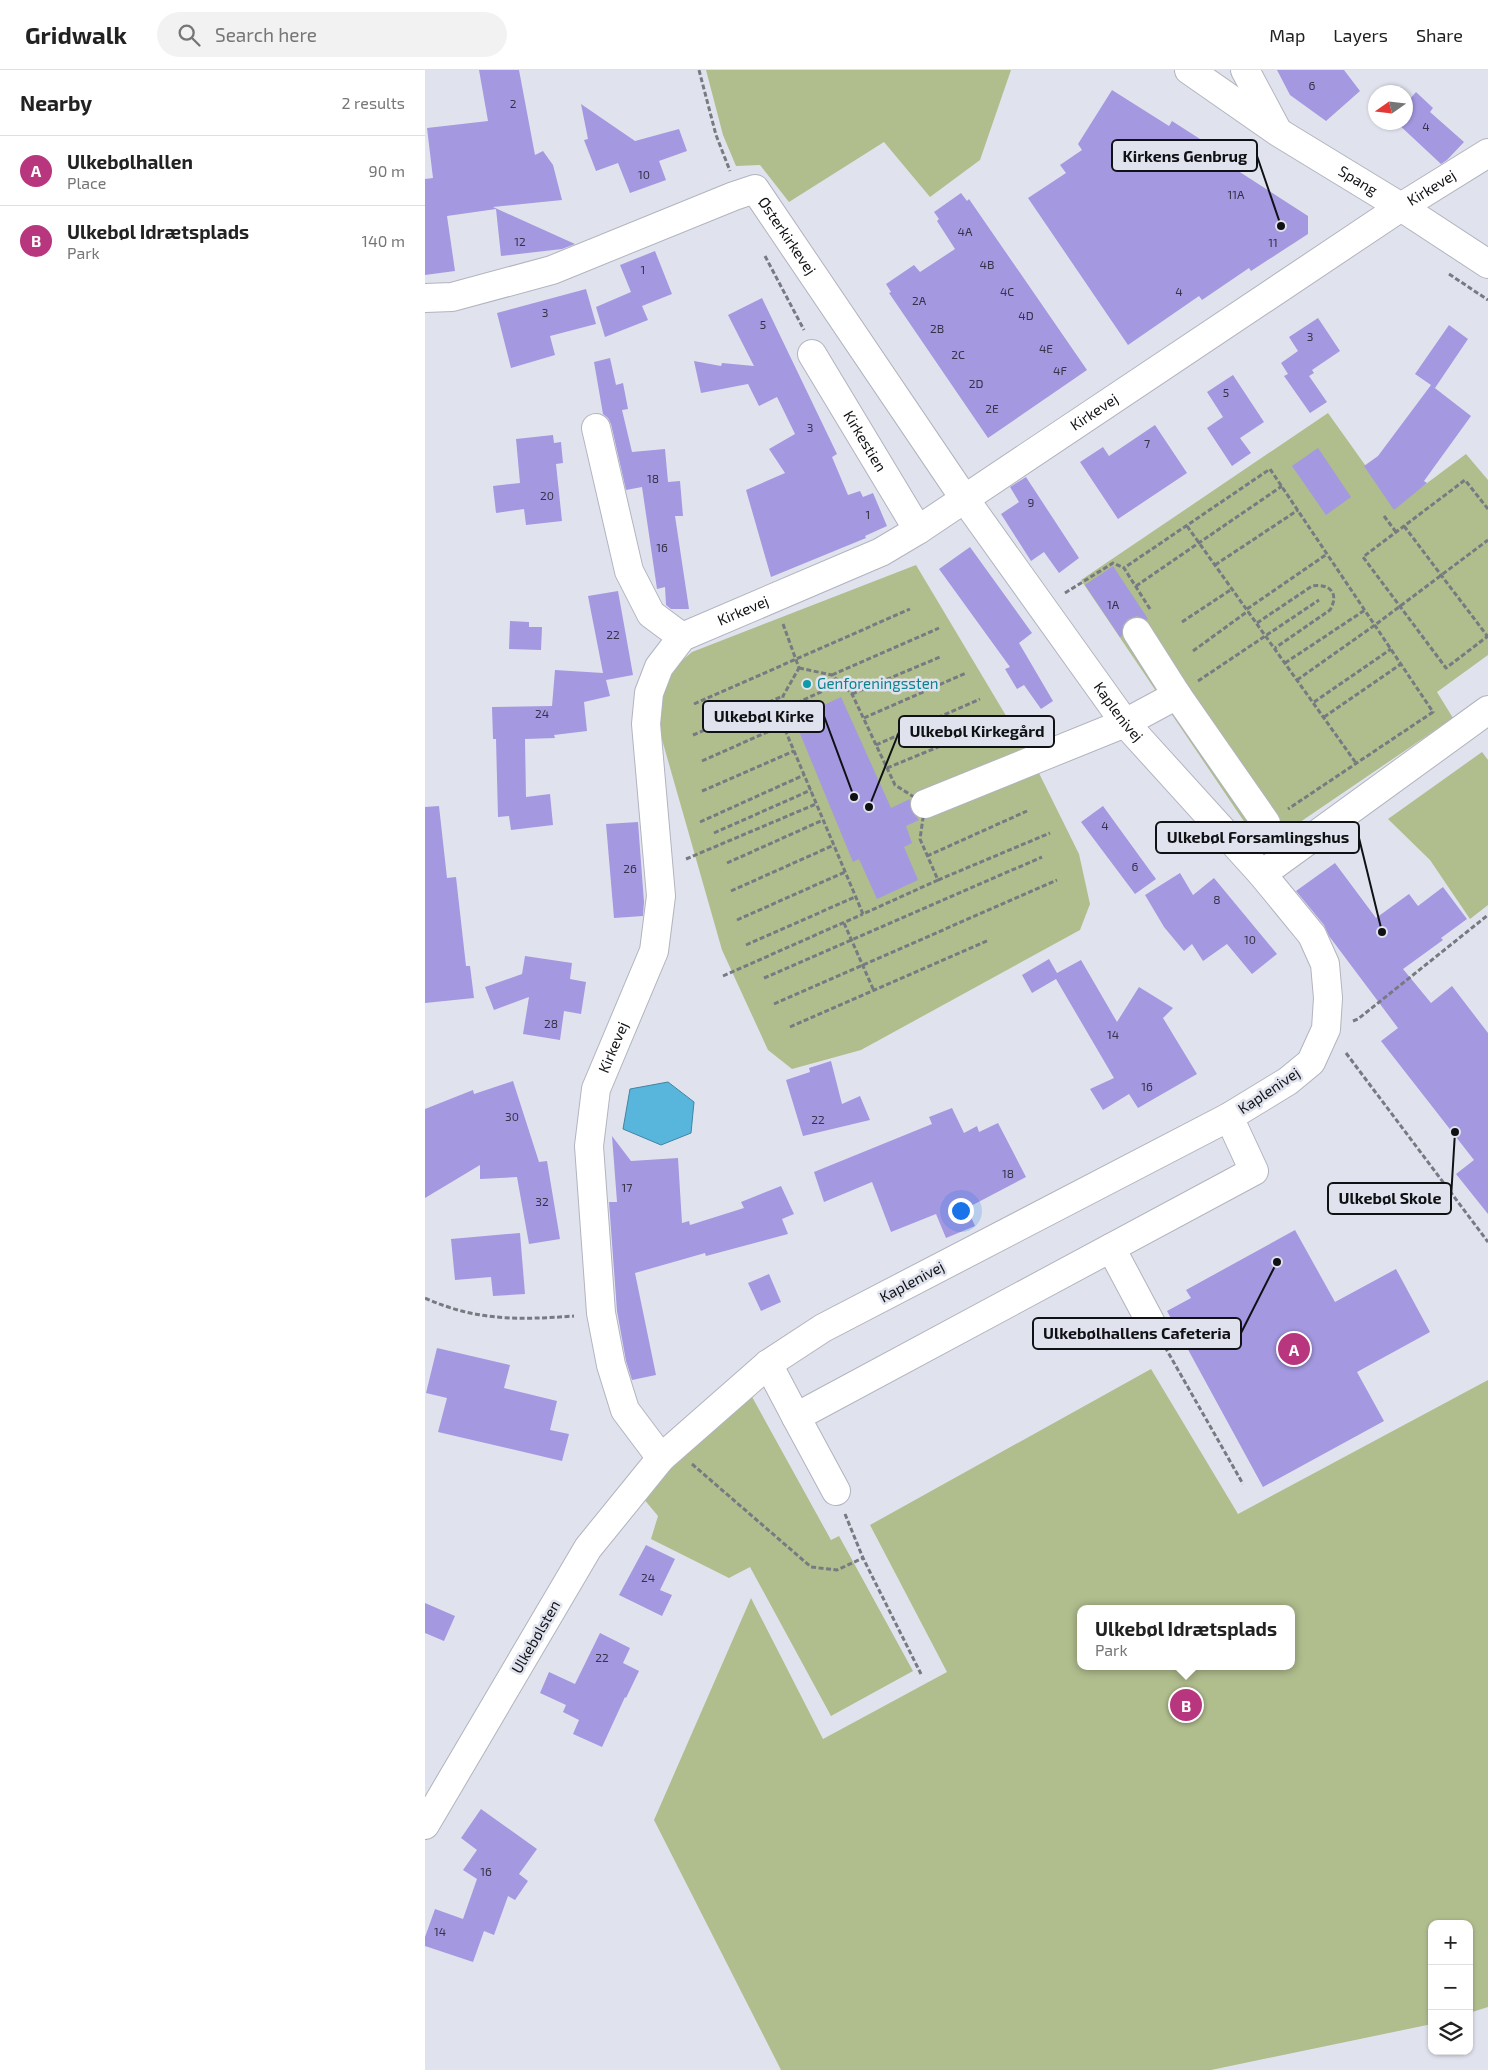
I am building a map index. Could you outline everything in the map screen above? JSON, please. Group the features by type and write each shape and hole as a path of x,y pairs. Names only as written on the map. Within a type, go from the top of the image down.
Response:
{"street":[{"name":"Spang","path":"1189,70 1278,132 1401,207 1488,264"},
{"path":"1245,70 1278,132"},
{"name":"Kirkevej","path":"667,1453 625,1410 611,1365 601,1313 589,1146 596,1089 654,951 661,896 646,724 649,694 659,667 682,637 881,552 919,530 1401,207 1488,153"},
{"name":"Østerkirkevej","path":"425,298 452,297 552,270 733,196 755,189 965,498"},
{"name":"Kirkestien","path":"813,354 919,530"},
{"path":"596,428 629,571 651,614 682,637"},
{"name":"Kaplenivej","path":"667,1453 769,1364 823,1328 1229,1117 1288,1081 1311,1062 1326,1029 1328,998 1325,964 1312,935 1262,874 1125,723 965,498"},
{"path":"1137,632 1177,695 1266,824"},
{"path":"925,804 1125,723 1177,695"},
{"path":"1262,874 1488,710"},
{"path":"796,1417 1254,1172 1229,1117"},
{"path":"1111,1248 1152,1325"},
{"path":"769,1364 836,1491"},
{"name":"Ulkebølsten","path":"425,1825 588,1548 667,1453"}],"path":[{"path":"1124,568 1270,469 1433,712 1266,824"},
{"path":"1404,526 1488,637 1446,668 1363,557 1396,532 1465,480 1488,509"},
{"path":"1136,586 1282,486"},
{"path":"1215,565 1298,510"},
{"path":"1384,516 1396,532"},
{"path":"1187,526 1357,763"},
{"path":"1297,680 1375,625 1488,540"},
{"path":"1193,651 1327,554"},
{"path":"1043,607 1113,563 1124,568 1150,606 1151,623 1137,632"},
{"path":"1257,624 1312,586 1321,584 1329,588 1333,594 1334,603 1329,610 1275,648"},
{"path":"1182,622 1232,589"},
{"path":"777,597 783,625 799,668 783,696 783,725 863,914"},
{"path":"1177,695 1319,600"},
{"path":"694,704 910,609"},
{"path":"1285,663 1365,610"},
{"path":"832,675 939,628"},
{"path":"1313,702 1391,649"},
{"path":"852,694 940,657"},
{"path":"1324,717 1401,664"},
{"path":"799,668 832,675 852,694 895,785 925,804 921,839 938,880"},
{"path":"864,718 966,674"},
{"path":"782,709 841,683"},
{"path":"693,735 783,696"},
{"path":"876,745 980,699"},
{"path":"702,761 783,725"},
{"path":"887,768 977,731"},
{"path":"702,791 794,751"},
{"path":"700,822 804,775"},
{"path":"714,833 811,790"},
{"path":"693,856 816,804"},
{"path":"927,856 1027,812"},
{"path":"727,863 823,820"},
{"path":"723,976 938,880 1050,833"},
{"path":"731,891 834,845"},
{"path":"764,978 1042,857"},
{"path":"737,920 845,872"},
{"path":"774,1004 1057,880"},
{"path":"746,945 855,897"},
{"path":"1488,915 1358,1019 1326,1029 1488,1242"},
{"path":"844,923 874,991"},
{"path":"790,1027 989,940"},
{"path":"425,1298 444,1307 484,1317 527,1319 601,1313"},
{"path":"1152,1325 1243,1484"},
{"path":"667,1453 811,1567 837,1570 863,1558"},
{"path":"836,1491 863,1558 921,1674"}],"green space":[{"path":"706,70 1011,70 980,160 930,197 884,142 789,202 760,165 736,166 723,135"},
{"path":"1328,413 1395,507 1466,454 1488,480 1488,655 1437,692 1453,718 1262,848 1081,580"},
{"path":"916,565 1033,761 1079,854 1090,904 1080,930 861,1050 792,1069 768,1050 722,950 659,729 661,697 672,669 692,652"},
{"path":"1482,752 1488,760 1488,905 1470,919 1430,860 1388,819"},
{"path":"1151,1369 1238,1514 1488,1380 1488,2007 1473,2012 1473,1920 1428,1920 1428,2025 1211,2070 781,2070 654,1820 751,1598 823,1739 947,1672 870,1525"},
{"path":"751,1395 831,1540 839,1536 913,1671 831,1716 750,1567 729,1578 651,1539 658,1516 643,1498 670,1466"}],"water":[{"path":"668,1082 694,1102 691,1133 661,1145 623,1129 630,1089"}],"building":[{"path":"479,70 519,70 535,155 543,151 553,165 562,200 493,207 575,244 562,249 501,256 496,209 447,216 455,271 425,275 425,179 433,178 427,128 488,121"},
{"path":"1277,70 1344,70 1360,91 1326,121 1290,95"},
{"path":"1112,90 1169,126 1172,121 1228,157 1226,161 1232,167 1308,216 1308,234 1251,271 1249,268 1202,300 1199,296 1128,345 1028,198 1066,173 1060,165 1082,150 1078,144"},
{"path":"1416,92 1433,108 1430,112 1464,142 1441,164 1405,130 1413,130 1413,95"},
{"path":"581,104 635,141 679,129 687,151 659,161 666,180 630,193 618,163 596,171 584,140 588,139"},
{"path":"961,193 967,201 969,199 1087,370 988,438 889,293 891,292 886,284 914,265 920,272 955,249 937,221 939,219 934,212"},
{"path":"655,251 672,294 642,306 648,320 605,337 596,307 631,292 620,265"},
{"path":"586,289 596,324 550,336 555,355 511,368 497,313"},
{"path":"762,298 837,454 832,457 848,495 860,491 863,497 873,493 887,526 865,536 866,538 771,577 746,490 785,473 769,449 795,434 777,397 759,406 748,384 701,393 694,361 721,366 722,363 754,366 728,315"},
{"path":"1318,318 1340,351 1312,370 1314,373 1309,376 1327,402 1310,413 1284,376 1288,374 1281,363 1298,351 1289,337"},
{"path":"1449,325 1468,339 1435,388 1415,374"},
{"path":"610,358 616,385 623,383 628,409 622,410 632,452 665,449 668,482 680,481 683,516 675,516 689,609 671,609 666,605 665,587 657,589 642,487 626,490 611,424 603,414 594,362"},
{"path":"1233,375 1264,422 1240,438 1251,453 1232,466 1207,428 1223,417 1207,392"},
{"path":"1431,385 1471,416 1424,481 1427,483 1394,510 1364,466 1378,456"},
{"path":"1155,425 1187,473 1118,519 1080,462 1103,447 1109,456"},
{"path":"553,435 554,443 561,442 563,463 556,464 562,521 526,525 524,509 496,513 493,486 520,483 516,439"},
{"path":"1318,448 1351,497 1326,515 1292,466"},
{"path":"1026,477 1079,558 1059,573 1044,552 1031,561 1001,514 1019,502 1010,487"},
{"path":"970,547 1032,633 1019,643 1053,701 1041,709 1024,685 1017,689 1005,669 1010,667 939,569"},
{"path":"1113,566 1148,619 1137,616 1128,619 1123,625 1122,636 1120,637 1085,585"},
{"path":"618,591 633,675 606,680 610,696 584,702 587,731 554,735 555,738 525,739 526,797 550,794 553,825 511,830 509,816 498,817 496,739 493,739 492,707 552,706 555,670 603,673 588,596"},
{"path":"510,621 529,622 529,627 542,627 541,650 509,649"},
{"path":"841,697 891,808 910,799 911,810 919,820 906,826 912,843 904,847 918,880 877,899 859,859 853,862 794,719"},
{"path":"439,806 447,878 456,877 466,966 470,966 474,998 425,1003 425,807"},
{"path":"1103,806 1156,879 1135,894 1081,822"},
{"path":"638,822 644,902 643,916 614,918 606,824"},
{"path":"1335,863 1376,918 1409,894 1418,906 1443,887 1467,919 1441,938 1443,940 1403,969 1431,1003 1452,986 1488,1033 1488,1214 1456,1174 1474,1160 1381,1041 1398,1028 1329,936 1324,925 1296,891"},
{"path":"1180,873 1193,895 1214,878 1277,954 1252,974 1227,944 1203,961 1192,944 1184,951 1164,927 1145,895"},
{"path":"525,956 572,963 570,979 586,982 581,1014 564,1011 560,1040 523,1034 529,997 494,1010 485,987 522,974"},
{"path":"1049,959 1057,973 1081,960 1117,1022 1139,987 1173,1008 1163,1018 1197,1074 1138,1108 1129,1094 1103,1110 1090,1089 1114,1078 1056,979 1032,993 1022,975"},
{"path":"831,1061 842,1104 860,1096 870,1120 803,1136 786,1080 810,1072 809,1068"},
{"path":"513,1081 539,1162 547,1161 560,1239 529,1244 517,1177 480,1179 480,1165 425,1198 425,1109 473,1090 474,1094"},
{"path":"952,1108 964,1133 977,1126 979,1132 998,1123 1026,1177 967,1208 975,1226 946,1238 936,1214 891,1232 872,1182 824,1202 814,1172 932,1124 929,1117"},
{"path":"612,1136 631,1161 678,1158 682,1223 689,1221 690,1225 744,1208 741,1202 781,1186 794,1214 782,1219 788,1234 706,1256 705,1253 635,1273 656,1375 632,1380 626,1361 617,1311 609,1202 617,1202"},
{"path":"1295,1230 1335,1302 1396,1269 1430,1332 1357,1372 1384,1421 1263,1487 1167,1311 1191,1298 1186,1290"},
{"path":"520,1233 525,1294 493,1296 491,1277 455,1280 451,1239"},
{"path":"769,1274 781,1302 761,1311 748,1283"},
{"path":"437,1348 510,1365 504,1388 557,1401 550,1430 569,1434 562,1461 438,1432 447,1398 426,1393"},
{"path":"646,1545 675,1559 660,1590 672,1595 662,1616 619,1595"},
{"path":"425,1603 455,1616 444,1641 425,1633"},
{"path":"600,1633 630,1648 623,1663 639,1671 602,1747 573,1734 579,1720 563,1712 566,1705 540,1693 549,1672 575,1684"},
{"path":"481,1809 537,1849 519,1874 528,1881 515,1900 508,1896 494,1935 484,1931 473,1962 425,1946 425,1937 435,1909 463,1919 477,1879 463,1870 477,1850 461,1838"}],"place":[{"name":"Kirkens Genbrug","path":"1281,226"},
{"name":"Genforeningssten","path":"807,684"},
{"name":"Ulkebøl Kirke","path":"854,797"},
{"name":"Ulkebøl Kirkegård","path":"869,807"},
{"name":"Ulkebøl Forsamlingshus","path":"1382,932"},
{"name":"Ulkebøl Skole","path":"1455,1132"},
{"name":"Ulkebølhallens Cafeteria","path":"1277,1262"},
{"name":"Ulkebølhallen","path":"1294,1349"},
{"name":"Ulkebøl Idrætsplads","path":"1186,1705"}]}
